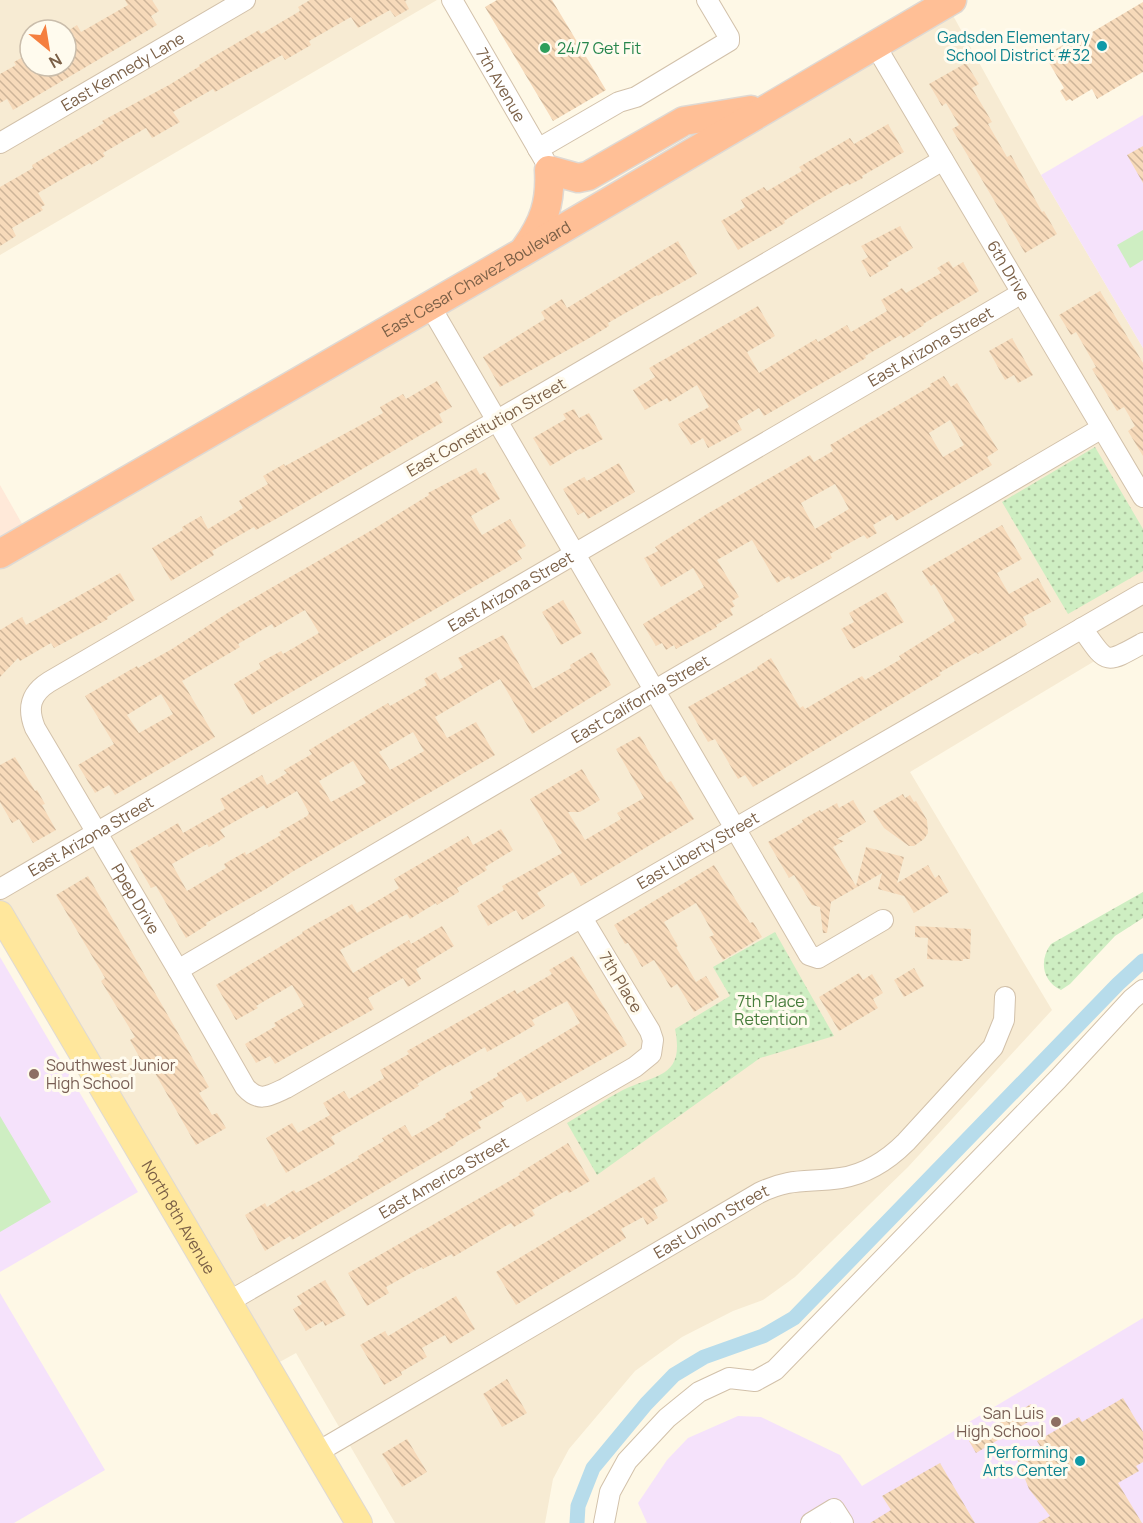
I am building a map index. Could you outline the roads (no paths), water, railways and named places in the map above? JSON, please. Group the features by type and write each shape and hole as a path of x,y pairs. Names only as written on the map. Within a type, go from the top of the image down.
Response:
{"highway":[{"name":"East Cesar Chavez Boulevard","path":"0,554 430,306 952,0"},
{"path":"544,160 578,178 588,176 684,121 768,108"},
{"path":"522,252 543,220 549,190 544,160"}],"main road":[{"name":"North 8th Avenue","path":"0,914 358,1523"}],"street":[{"name":"East Kennedy Lane","path":"0,143 245,0"},
{"path":"544,160 619,102 636,97 729,41 729,37 707,0"},
{"name":"7th Avenue","path":"455,1 544,160"},
{"name":"6th Drive","path":"875,45 1143,497"},
{"name":"East Constitution Street","path":"32,698 41,687 49,682 943,160"},
{"name":"East Arizona Street","path":"0,889 1022,293"},
{"path":"430,306 809,956 818,958 884,920"},
{"name":"East California Street","path":"178,970 1102,428"},
{"name":"East Liberty Street","path":"252,1095 267,1097 286,1088 1143,593"},
{"path":"1082,628 1100,654 1107,658 1118,658 1143,643"},
{"name":"Ppep Drive","path":"32,698 29,713 35,728 245,1087 252,1095"},
{"name":"7th Place","path":"582,918 650,1031 653,1048"},
{"path":"604,1523 610,1492 627,1461 667,1418 699,1392 729,1378 755,1381 775,1370 1143,990"},
{"name":"East Union Street","path":"316,1453 759,1193 793,1180 842,1178 860,1173 888,1158 906,1142 993,1047 1004,1020 1005,997"},
{"name":"East America Street","path":"228,1302 635,1067 651,1054 653,1048"},
{"path":"811,1523 838,1516"}],"waterway":[{"path":"577,1523 578,1506 593,1468 646,1404 674,1375 704,1357 763,1336 794,1318 1143,961"}],"place":[{"name":"Gadsden Elementary School District #32","path":"1102,46"},
{"name":"24/7 Get Fit","path":"545,48"},
{"name":"Southwest Junior High School","path":"34,1074"},
{"name":"San Luis High School","path":"1056,1422"},
{"name":"Performing Arts Center","path":"1080,1461"}],"park label":[{"name":"7th Place Retention","path":"771,1010"}]}
